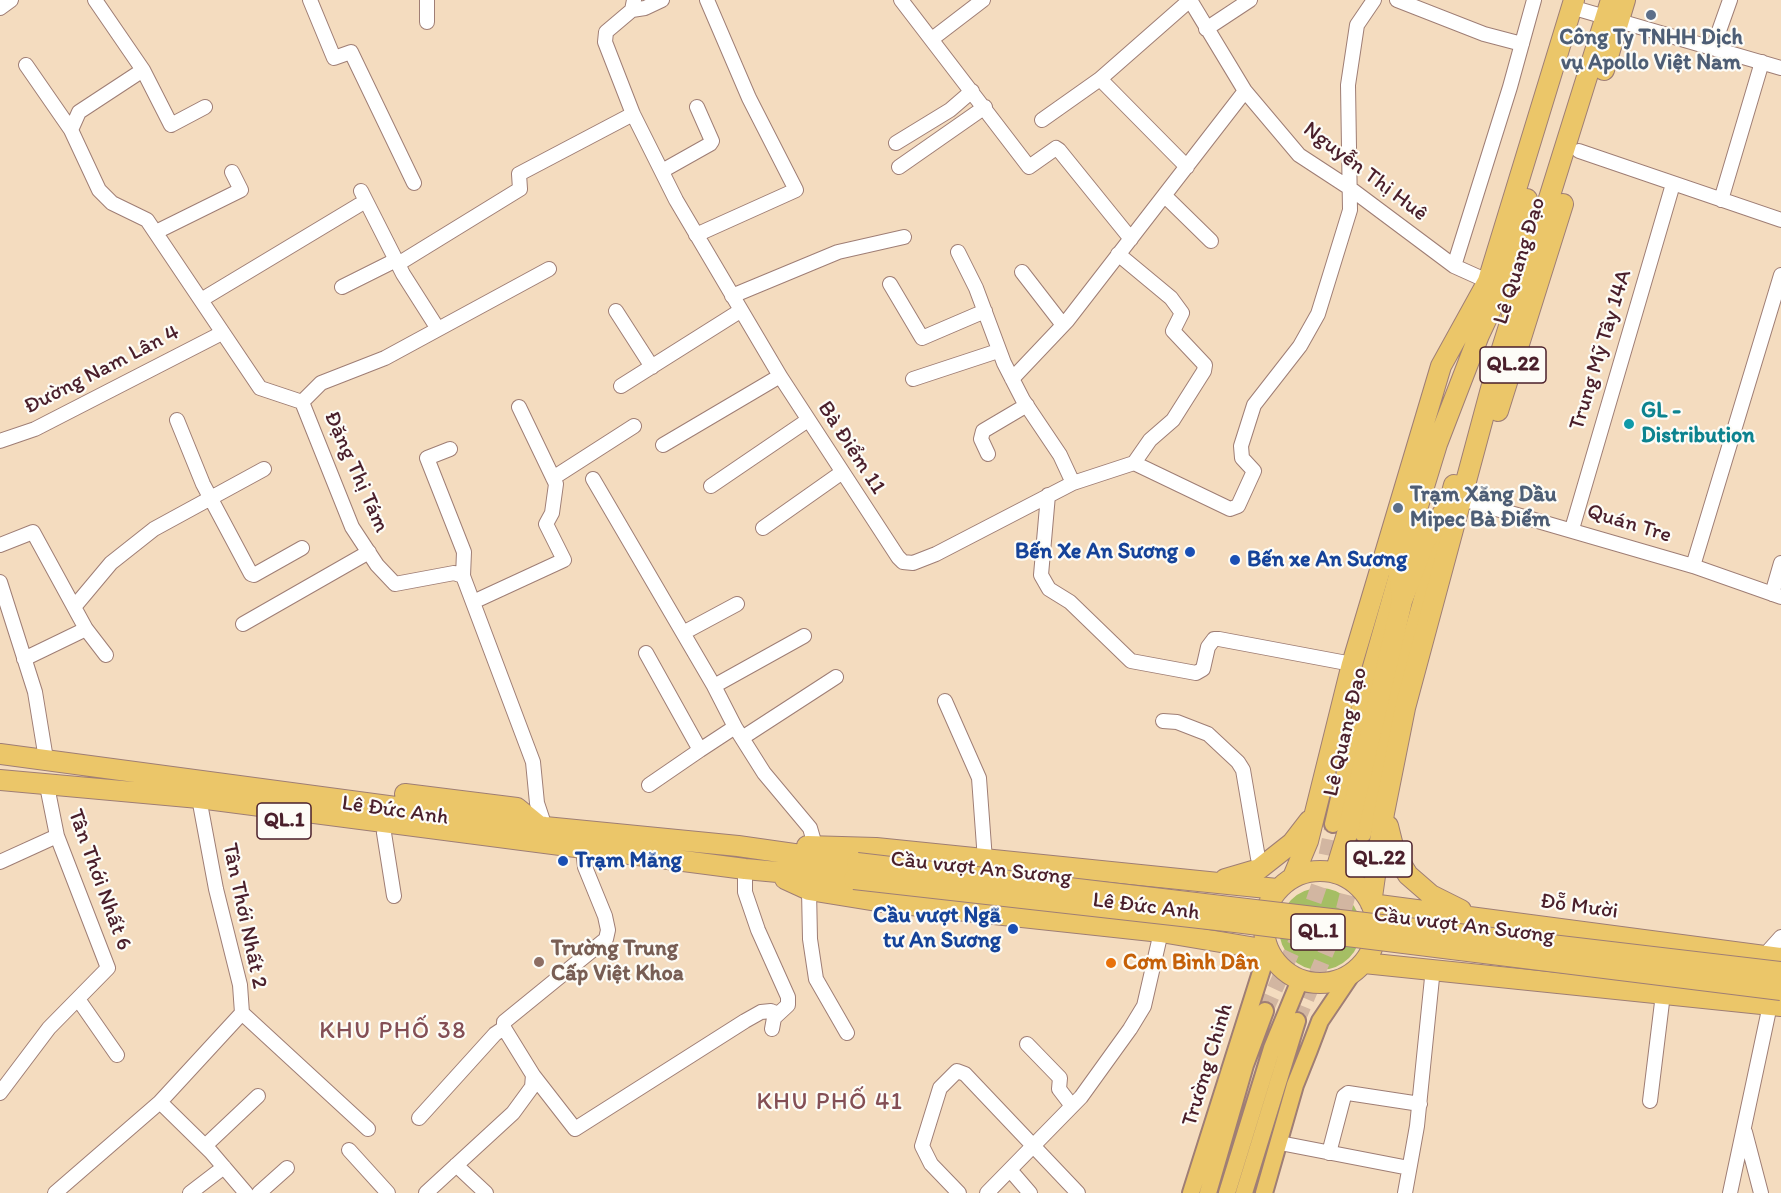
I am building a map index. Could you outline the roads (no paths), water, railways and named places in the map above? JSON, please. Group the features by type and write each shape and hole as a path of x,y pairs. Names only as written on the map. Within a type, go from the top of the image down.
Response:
{"highway":[{"name":"Lê Quang Đạo","path":"1335,873 1347,834 1402,601 1424,543 1461,501 1468,437 1500,356 1586,108 1612,13 1625,0"},
{"name":"Lê Quang Đạo","path":"1293,877 1352,663 1388,561 1437,444 1495,284 1578,4"},
{"name":"Lê Quang Đạo","path":"1371,904 1406,708 1423,670 1461,501 1579,151 1586,108"},
{"name":"Lê Quang Đạo","path":"1402,601 1388,561 1426,415 1441,366 1495,284"},
{"path":"1426,415 1461,379"},
{"name":"Lê Đức Anh","path":"0,746 46,755 266,783 542,827 777,851 856,871"},
{"name":"Lê Đức Anh","path":"0,754 46,755"},
{"name":"Lê Đức Anh","path":"0,780 48,791"},
{"name":"Lê Đức Anh","path":"0,789 199,804 771,872 856,871"},
{"name":"Lê Đức Anh","path":"199,804 543,856 575,848"},
{"path":"1202,882 1214,870 1258,858 1308,822"},
{"path":"1202,882 1230,879 1259,869 1285,849 1308,822"},
{"path":"1387,822 1420,871 1451,896 1461,910 1480,918 1470,927 1464,938 1462,953 1477,974"},
{"name":"Lê Đức Anh","path":"777,851 815,845 876,848 1277,889"},
{"path":"1325,870 1335,873 1354,882 1371,904 1376,919 1376,934 1372,950 1357,969 1335,982 1317,984 1300,980 1281,968 1268,950 1263,934 1268,903 1277,889 1293,877 1308,871 1325,870"},
{"name":"Cầu vượt An Sương","path":"856,871 1781,972"},
{"name":"Cầu vượt An Sương","path":"856,871 1246,923 1778,1001"},
{"name":"Lê Đức Anh","path":"771,872 809,890 882,902 1161,932 1268,950"},
{"path":"1196,937 1203,928 1206,915 1207,900 1202,882"},
{"name":"Đỗ Mười","path":"1371,904 1772,957"},
{"name":"QL.1","path":"1357,969 1433,968 1664,994 1778,1001"}],"main road":[{"path":"1363,834 1392,704 1461,501"},
{"path":"1333,824 1363,695 1388,561"},
{"name":"Trường Chinh","path":"1191,1193 1268,950"},
{"path":"1264,1193 1295,1085 1320,1021 1357,969"},
{"path":"1227,1193 1272,1048 1300,980"},
{"path":"1208,1193 1245,1065 1265,1011"},
{"path":"1244,1193 1297,1021"}],"street":[{"path":"0,8 11,0"},
{"path":"95,0 143,70 171,125 205,107"},
{"path":"310,0 334,58 351,52 414,183"},
{"path":"427,0 427,22"},
{"path":"633,5 645,8 662,0"},
{"path":"696,235 796,190 745,88 707,0"},
{"path":"901,0 1029,167 1056,148 1059,150 1131,239"},
{"path":"932,39 983,0"},
{"path":"1042,120 1100,79 1190,0"},
{"name":"Nguyễn Thị Huê","path":"1190,0 1245,91 1299,155 1351,189 1454,266 1495,284"},
{"path":"1206,29 1250,0"},
{"path":"1118,254 1171,298 1182,313 1173,331 1205,365 1204,371 1173,420 1150,440 1134,463 1230,509 1238,506 1254,471 1242,458 1241,446 1254,405 1300,346 1318,314 1350,210 1348,85 1358,25 1374,0"},
{"path":"1397,0 1484,34 1522,44"},
{"path":"1454,266 1534,0"},
{"path":"1713,48 1730,0"},
{"path":"1578,4 1781,68"},
{"name":"Bà Điểm 11","path":"633,5 606,32 605,42 633,114 696,235 740,310 841,473 903,562 913,563 936,554 1073,483 1134,463"},
{"path":"1721,200 1762,62"},
{"name":"Đặng Thị Tám","path":"26,65 71,130 99,190 112,203 147,220 260,388 302,402 352,527 394,584 454,573 463,576"},
{"path":"71,130 79,112 143,70"},
{"path":"1100,79 1187,167"},
{"path":"1012,379 1063,325 1245,91"},
{"path":"896,143 950,110 972,92"},
{"path":"662,171 712,141 697,107"},
{"path":"899,167 985,107"},
{"path":"342,287 397,262 442,237 520,189 519,174 633,114"},
{"path":"1579,151 1781,220"},
{"path":"156,232 241,190 232,172"},
{"name":"Trung Mỹ Tây 14A","path":"1572,529 1673,184"},
{"path":"1165,196 1210,241"},
{"path":"201,300 360,198 438,329"},
{"path":"732,296 838,252 904,237"},
{"path":"958,252 976,288 1012,379 1060,455 1073,483"},
{"path":"302,402 321,383 386,358 549,269"},
{"path":"1022,272 1063,325"},
{"path":"1693,566 1781,275"},
{"path":"890,284 922,338 985,311"},
{"path":"621,386 740,310"},
{"path":"616,311 652,367"},
{"name":"Đường Nam Lân 4","path":"0,441 35,429 222,333"},
{"path":"913,379 999,351"},
{"path":"663,445 780,376"},
{"path":"988,453 981,439 983,430 1027,405"},
{"path":"473,602 564,560 546,524 552,513 556,484 519,406"},
{"path":"177,420 210,500 253,575 302,548"},
{"path":"711,486 808,420"},
{"path":"553,478 634,426"},
{"path":"450,449 427,458 464,552 463,576 533,762 542,827"},
{"path":"75,606 111,563 154,529 264,469"},
{"path":"763,528 841,473"},
{"path":"593,478 714,686 738,733 764,773 810,828 815,845"},
{"path":"1048,495 1041,575 1049,589 1070,602 1131,661 1196,673 1203,669 1208,647 1214,639 1220,639 1352,663"},
{"name":"Quán Tre","path":"1461,501 1572,529 1693,566 1776,595"},
{"path":"0,544 33,532 97,648 106,655"},
{"path":"243,624 369,552"},
{"path":"1776,595 1781,563"},
{"path":"0,582 35,692 46,755"},
{"path":"683,633 737,604"},
{"path":"24,659 86,629"},
{"path":"714,686 804,636"},
{"path":"645,653 700,750"},
{"path":"649,784 700,750 738,733 836,677"},
{"path":"945,701 979,778 985,860"},
{"path":"1163,722 1177,722 1208,734 1238,762 1243,770 1258,858"},
{"name":"Tân Thới Nhất 6","path":"0,1093 50,1028 108,968 57,836 48,791"},
{"name":"Tân Thới Nhất 2","path":"55,1193 160,1102 242,1013 240,985 217,897 199,804"},
{"path":"384,833 394,896"},
{"path":"0,862 57,836"},
{"path":"575,848 605,916 608,930 606,939 504,1022 504,1028 533,1075 575,1129 761,1012 771,1011 778,1014"},
{"path":"745,869 745,892 758,930 788,997 788,1005 778,1014 771,1029"},
{"path":"809,890 810,939 816,979 847,1033"},
{"path":"987,1193 1036,1146 1072,1106 1130,1029 1143,1006 1161,932"},
{"path":"1772,957 1781,938"},
{"path":"1405,1193 1420,1104 1433,968"},
{"path":"1650,1101 1664,994"},
{"path":"78,999 117,1055"},
{"path":"1730,1193 1744,1127 1778,1001"},
{"path":"242,1013 368,1129"},
{"path":"419,1118 495,1034 504,1028"},
{"path":"1027,1044 1060,1078 1059,1089 1072,1106"},
{"path":"959,1193 931,1164 922,1146 940,1088 957,1071 965,1074 1036,1146 1078,1193"},
{"path":"426,1193 513,1113 532,1087 533,1075"},
{"path":"1329,1153 1344,1096 1348,1093 1420,1104"},
{"path":"205,1146 258,1096"},
{"path":"160,1102 205,1146 246,1193"},
{"path":"1744,1127 1761,1193"},
{"path":"1280,1143 1409,1168"},
{"path":"349,1150 388,1193"},
{"path":"456,1165 486,1193"},
{"path":"190,1193 224,1167"},
{"path":"259,1193 287,1168"},
{"path":"1011,1171 1030,1193"}],"tunnel":[{"path":"1265,1011 1311,909 1322,877 1333,824"},
{"path":"1297,1021 1344,909 1363,834"}],"place":[{"name":"Công Ty TNHH Dịch vụ Apollo Việt Nam","path":"1651,15"},
{"name":"GL - Distribution","path":"1629,424"},
{"name":"Trạm Xăng Dầu Mipec Bà Điểm","path":"1398,508"},
{"name":"Bến Xe An Sương","path":"1190,552"},
{"name":"Bến xe An Sương","path":"1235,560"},
{"name":"Trạm Măng","path":"563,861"},
{"name":"Cầu vượt Ngã tư An Sương","path":"1013,929"},
{"name":"Trường Trung Cấp Việt Khoa","path":"539,962"},
{"name":"Cơm Bình Dân","path":"1111,963"}],"district":[{"name":"KHU PHỐ 38","path":"393,1032"},
{"name":"KHU PHỐ 41","path":"830,1103"}]}
